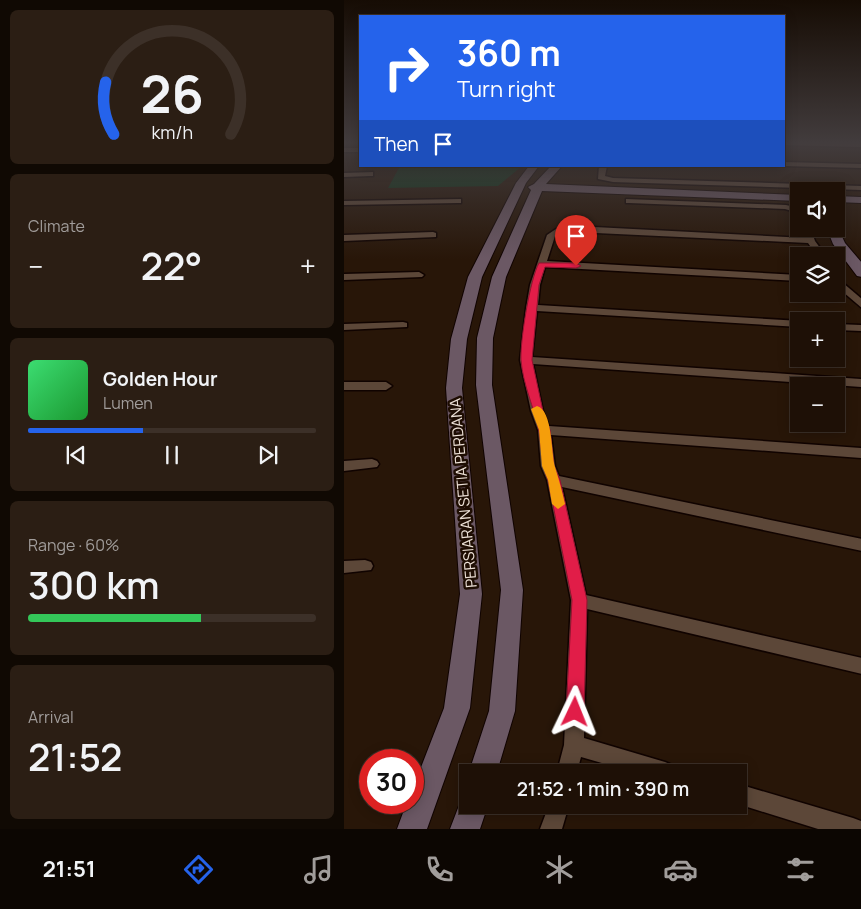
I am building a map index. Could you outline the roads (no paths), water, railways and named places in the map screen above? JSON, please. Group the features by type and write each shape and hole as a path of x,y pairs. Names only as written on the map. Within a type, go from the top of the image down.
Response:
{"main road":[{"name":"PERSIARAN SETIA PERDANA","path":"485,764 502,711 512,590 484,385 486,338 499,277 530,182"},
{"name":"PERSIARAN SETIA PERDANA","path":"412,829 457,708 471,594 454,388 459,339 475,277 529,187 538,182"},
{"path":"550,182 562,186"},
{"path":"529,187 562,186 790,198"},
{"path":"845,199 861,200"},
{"path":"836,237 839,244 861,273"},
{"path":"465,829 470,814"}],"street":[{"path":"665,182 861,188"},
{"path":"344,203 458,201"},
{"path":"630,201 790,208"},
{"path":"569,764 574,745 579,600 554,480 548,466 544,430 537,411 526,360 535,285 551,235 565,230 811,241"},
{"path":"344,238 433,235"},
{"path":"810,237 815,247"},
{"path":"542,264 790,278"},
{"path":"344,277 419,275"},
{"path":"845,289 861,305"},
{"path":"532,308 790,323"},
{"path":"344,327 403,325"},
{"path":"845,327 861,328"},
{"path":"526,360 861,383"},
{"path":"344,386 386,386"},
{"path":"544,430 861,453"},
{"path":"344,466 372,464"},
{"path":"554,480 861,545"},
{"path":"344,567 365,566"},
{"path":"579,600 861,666"},
{"path":"574,745 638,764"},
{"path":"747,797 853,829"},
{"path":"552,829 556,814"}]}
